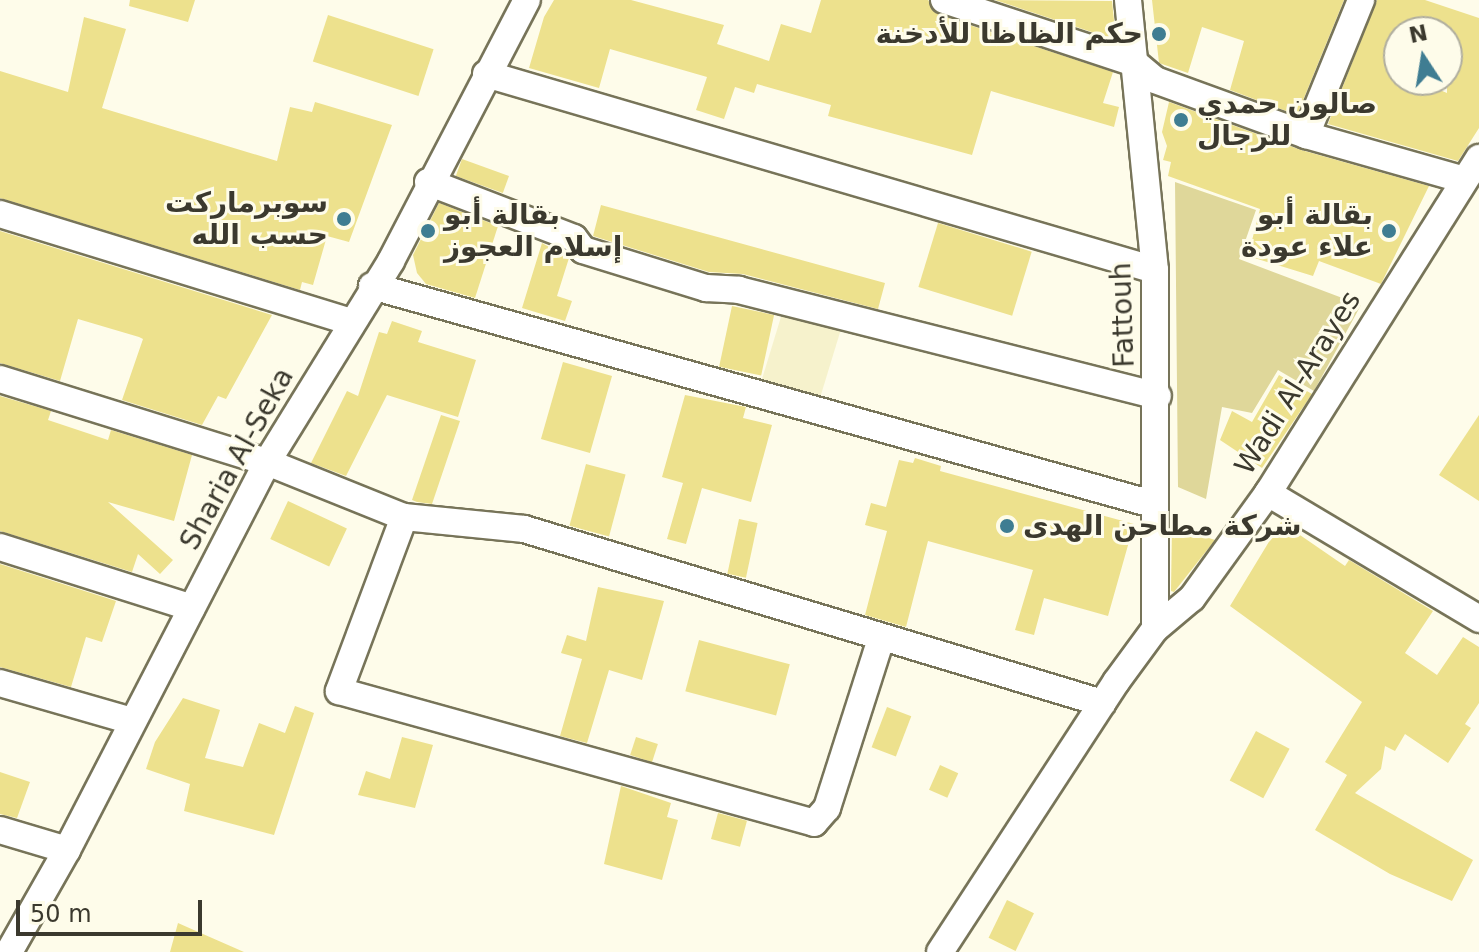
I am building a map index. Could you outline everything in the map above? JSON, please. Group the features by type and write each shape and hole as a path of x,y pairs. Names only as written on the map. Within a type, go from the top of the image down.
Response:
{"street":[{"name":"Sharia Al-Seka","path":"9,952 67,850 267,462 372,286 391,261 428,182 527,0"},
{"path":"944,0 1135,63 1155,80 1306,135 1462,179"},
{"name":"Fattouh","path":"1128,0 1155,270 1158,396 1152,504 1155,629"},
{"path":"1306,135 1361,0"},
{"path":"486,74 1155,270"},
{"name":"Wadi Al-Arayes","path":"1109,693 1155,629 1192,598 1268,493 1462,179 1479,158"},
{"path":"428,182 574,238 583,250 706,288 739,290 1158,396"},
{"path":"0,214 350,322"},
{"path":"372,286 1152,504"},
{"path":"0,379 267,462 404,517 524,529 881,639 1109,693 940,952"},
{"path":"1268,493 1479,619"},
{"path":"404,517 339,691 814,823 827,808 881,639"},
{"path":"0,547 192,608"},
{"path":"0,683 132,721"},
{"path":"0,830 67,850"}],"shaded area":[{"path":"1175,182 1256,210 1239,259 1361,305 1314,391 1278,370 1252,413 1222,407 1206,499 1178,487"},
{"path":"784,307 842,325 820,399 761,382"}],"building":[{"path":"130,0 195,0 188,22 129,6"},
{"path":"554,0 631,0 724,25 717,44 769,61 781,24 811,33 821,0 928,0 939,15 1113,72 1103,103 1119,107 1114,127 991,91 972,155 828,116 831,105 757,84 754,93 735,87 724,119 696,110 707,77 610,49 599,88 529,68 544,17"},
{"path":"995,0 1112,1 1116,40"},
{"path":"1152,0 1344,0 1297,115 1230,90 1244,41 1202,27 1188,73 1159,63"},
{"path":"1377,0 1425,0 1479,18 1479,128 1458,161 1328,124"},
{"path":"328,15 434,49 418,96 313,62"},
{"path":"84,17 126,29 102,108 277,161 290,107 312,112 315,102 392,125 349,242 327,236 313,285 302,282 300,290 0,198 0,71 68,92"},
{"path":"1169,102 1301,150 1429,186 1381,284 1319,261 1313,276 1248,256 1260,209 1168,176 1171,162 1163,160 1167,146 1162,132"},
{"path":"462,159 509,176 503,193 456,176"},
{"path":"439,203 498,226 475,298 426,284 417,273 413,255"},
{"path":"601,205 885,283 878,309 743,274 709,272 593,236"},
{"path":"938,223 1032,252 1012,316 918,287"},
{"path":"0,231 272,315 226,399 218,396 202,425 122,400 143,339 139,337 78,319 60,381 0,363"},
{"path":"542,243 569,258 557,296 572,301 565,321 522,308"},
{"path":"732,306 774,315 761,376 719,367"},
{"path":"392,321 422,331 418,342 476,360 458,417 387,395 346,476 311,463 347,391 358,396 379,332 387,334"},
{"path":"563,362 612,376 590,453 541,439"},
{"path":"1279,375 1312,394 1262,468 1220,440 1232,411 1252,422"},
{"path":"685,395 746,407 743,418 772,425 751,502 702,488 686,544 667,539 683,483 662,477"},
{"path":"0,396 51,411 48,420 108,440 111,430 192,455 174,521 108,502 173,560 160,574 138,554 132,572 0,531"},
{"path":"441,415 460,421 432,504 417,502 412,500"},
{"path":"1479,415 1479,501 1439,475"},
{"name":"شركة مطاحن الهدى","path":"915,458 941,466 940,471 1134,524 1108,616 1044,598 1034,635 1015,630 1033,570 928,541 906,627 865,615 887,531 865,525 871,503 886,507 899,460 913,463"},
{"path":"586,464 626,475 609,536 569,526"},
{"path":"288,501 347,528 329,567 270,539"},
{"path":"739,519 758,523 746,578 727,574"},
{"path":"1281,522 1345,566 1349,560 1433,611 1405,653 1437,675 1463,637 1479,647 1479,703 1465,724 1471,728 1448,763 1405,734 1395,751 1385,746 1381,769 1355,793 1473,860 1452,901 1390,874 1315,830 1347,775 1325,762 1362,702 1230,606"},
{"path":"1172,526 1215,540 1174,592 1171,591"},
{"path":"0,564 116,601 102,642 86,637 71,687 0,667"},
{"path":"598,587 664,601 642,680 609,670 587,743 560,736 582,659 561,653 567,635 586,641"},
{"path":"699,640 790,664 776,716 685,691"},
{"path":"183,698 220,710 205,758 243,767 259,723 285,733 295,706 314,713 274,835 184,811 190,784 146,769 155,742"},
{"path":"887,707 911,716 896,756 872,747"},
{"path":"1256,731 1290,749 1263,798 1230,780"},
{"path":"402,737 433,745 415,808 358,795 366,771 390,779"},
{"path":"636,737 658,744 652,762 630,755"},
{"path":"940,765 958,773 947,798 929,790"},
{"path":"0,772 30,782 17,818 0,814"},
{"path":"621,786 671,803 667,817 678,820 662,880 604,864"},
{"path":"718,813 747,821 740,847 711,839"},
{"path":"1007,900 1034,913 1016,951 989,938"},
{"path":"178,923 187,927 244,952 170,952"}],"place":[{"name":"حكم الظاظا للأدخنة","path":"1159,34"},
{"name":"صالون حمدي للرجال","path":"1181,120"},
{"name":"سوبرماركت حسب الله","path":"344,219"},
{"name":"بقالة أبو إسلام العجوز","path":"428,231"},
{"name":"بقالة أبو علاء عودة","path":"1389,231"},
{"name":"شركة مطاحن الهدى","path":"1007,526"}]}
